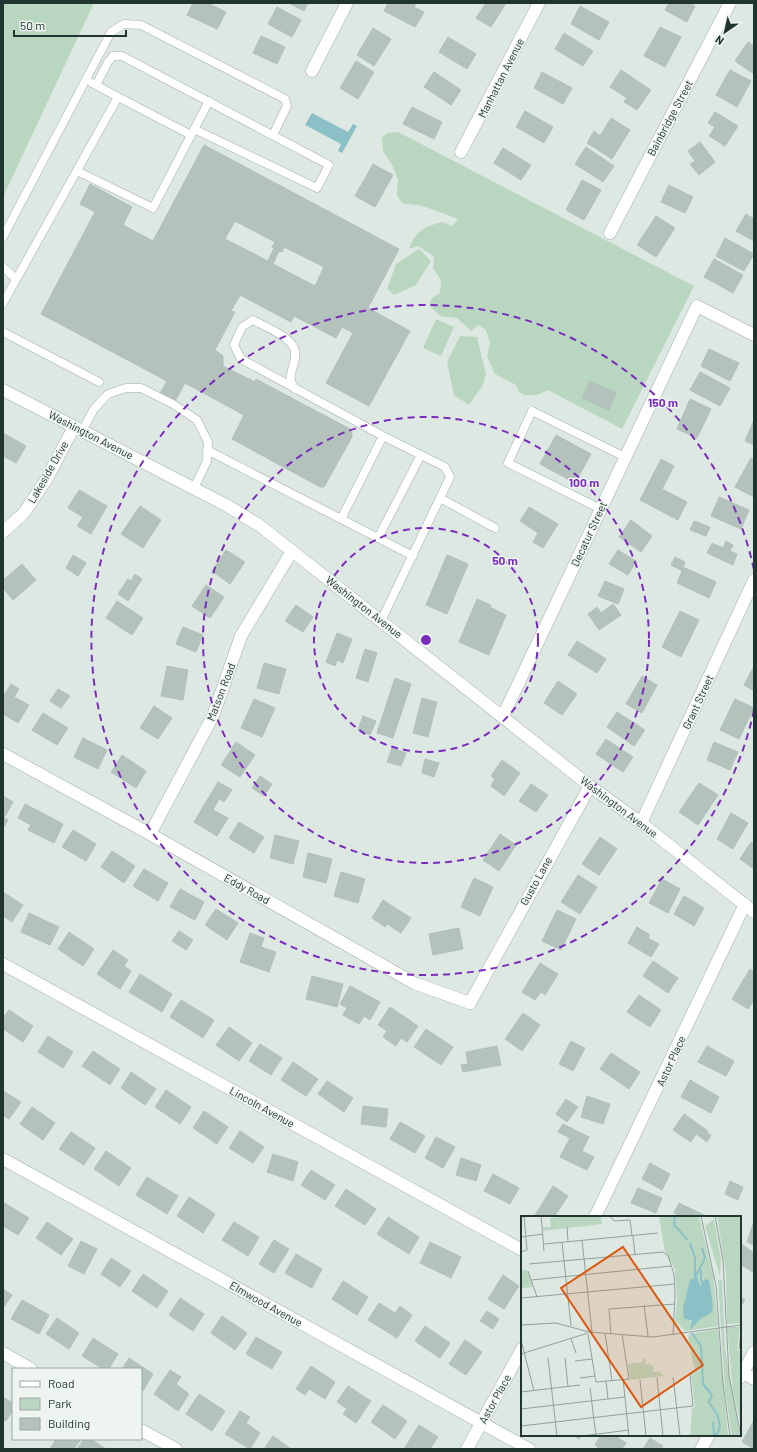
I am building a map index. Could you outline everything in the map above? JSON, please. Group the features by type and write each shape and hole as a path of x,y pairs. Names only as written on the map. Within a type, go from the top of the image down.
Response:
{"street":[{"path":"312,71 347,3"},
{"name":"Manhattan Avenue","path":"461,152 539,3"},
{"name":"Bainbridge Street","path":"610,233 730,3"},
{"name":"Decatur Street","path":"503,716 697,306 753,331"},
{"name":"Washington Avenue","path":"3,390 194,488 259,525 590,786 642,823 750,908"},
{"name":"Lakeside Drive","path":"3,532 24,513 78,429"},
{"name":"Matson Road","path":"150,834 213,716 241,636 292,551"},
{"name":"Grant Street","path":"642,823 754,580"},
{"name":"Eddy Road","path":"3,754 150,834 414,983 470,1002 483,978"},
{"name":"Gusto Lane","path":"483,978 590,786"},
{"name":"Astor Place","path":"596,1216 750,908"},
{"name":"Lincoln Avenue","path":"3,964 521,1249"},
{"name":"Elmwood Avenue","path":"3,1159 529,1449"},
{"name":"Astor Place","path":"467,1449 521,1351"},
{"path":"754,1352 741,1374 754,1379"},
{"path":"3,1354 29,1368"},
{"path":"142,1431 176,1449"},
{"path":"701,1449 708,1436"}],"lane":[{"path":"3,237 111,32 124,24 141,25 285,99 287,106 273,136"},
{"path":"85,80 193,132 317,188 328,165 122,56 113,56 108,62 96,85"},
{"path":"3,303 118,97"},
{"path":"77,171 153,208 209,101"},
{"path":"3,267 16,279"},
{"path":"295,389 291,384 290,376 296,359 294,347 272,330 253,320 242,327 234,345 241,359 295,389 383,436 444,467 450,477 381,620"},
{"path":"3,332 99,382"},
{"path":"78,429 108,394 126,388 141,388 173,404 197,420 208,442 207,460 194,488"},
{"path":"601,509 508,463 532,411 625,457"},
{"path":"341,519 383,436"},
{"path":"207,450 413,556"},
{"path":"378,538 421,455"},
{"path":"440,498 495,528"}],"green space":[{"path":"3,3 94,3 3,197"},
{"path":"398,132 694,286 622,429 548,390 537,395 525,395 519,392 516,385 495,374 487,356 490,343 486,330 478,325 471,331 457,318 440,316 429,305 432,298 440,293 441,280 433,268 434,256 418,246 409,249 415,237 421,230 442,222 452,226 458,219 423,206 402,203 397,195 398,179 392,165 383,151 382,138 387,133"},
{"path":"419,249 431,261 416,285 394,295 387,289 396,264"},
{"path":"436,319 454,327 441,356 423,348"},
{"path":"460,336 477,337 486,374 483,385 469,405 454,395 447,362"}],"water":[{"path":"312,113 348,132 353,124 357,126 342,153 338,151 341,144 305,125"}],"building":[{"path":"193,3 207,3 226,12 217,29 187,15"},
{"path":"289,3 308,3 304,11"},
{"path":"388,3 416,3 414,7 424,12 415,27 384,11"},
{"path":"486,3 502,3 505,5 491,27 476,18"},
{"path":"669,3 689,3 695,6 687,22 665,10"},
{"path":"580,6 609,22 599,40 571,24"},
{"path":"277,7 301,20 292,37 268,24"},
{"path":"660,27 681,37 665,67 644,56"},
{"path":"373,28 391,39 374,66 357,55"},
{"path":"564,33 593,51 583,66 555,49"},
{"path":"261,36 285,47 277,64 253,53"},
{"path":"448,37 476,54 467,69 439,52"},
{"path":"748,42 754,46 754,74 735,61"},
{"path":"356,61 374,72 358,99 340,88"},
{"path":"621,70 651,90 637,110 624,102 627,98 610,87"},
{"path":"730,70 751,81 737,107 716,95"},
{"path":"434,72 461,90 451,105 424,87"},
{"path":"542,72 572,88 563,104 534,88"},
{"path":"412,107 442,122 434,139 403,124"},
{"path":"525,111 553,127 544,143 516,127"},
{"path":"715,112 738,126 725,146 709,136 715,127 708,123"},
{"path":"611,118 630,130 612,159 587,143 594,131 600,136"},
{"path":"700,142 715,162 699,175 690,164 695,161 688,151"},
{"path":"204,145 399,249 368,308 410,331 369,406 326,383 353,333 342,327 336,338 294,316 291,322 240,295 231,311 235,312 215,350 223,356 223,366 255,382 256,379 350,429 352,437 324,487 320,487 232,439 244,415 185,383 174,403 159,395 167,381 41,314 95,212 80,204 90,184 132,207 123,225 153,241","holes":["235,221 275,242 268,261 225,239","284,247 324,267 315,286 273,264 279,251 282,252"]},
{"path":"586,147 614,166 603,182 575,164"},
{"path":"503,148 531,165 521,180 494,163"},
{"path":"373,164 393,175 375,207 355,196"},
{"path":"582,180 601,190 584,220 566,210"},
{"path":"669,185 693,197 685,213 661,202"},
{"path":"746,214 754,219 754,241 736,231"},
{"path":"656,216 675,228 656,257 637,245"},
{"path":"725,238 754,254 744,271 716,256"},
{"path":"714,259 743,275 733,293 704,277"},
{"path":"709,349 739,363 730,381 701,366"},
{"path":"700,372 730,388 720,406 690,390"},
{"path":"590,381 616,393 609,410 582,398"},
{"path":"690,399 711,409 697,438 677,429"},
{"path":"754,422 754,445 745,441"},
{"path":"3,433 26,446 16,463 3,456"},
{"path":"556,435 591,454 575,483 540,464"},
{"path":"751,458 754,460 754,497 735,487"},
{"path":"661,459 674,466 662,489 687,502 678,520 640,500"},
{"path":"79,490 107,506 91,534 77,526 83,517 68,508"},
{"path":"719,497 749,510 741,529 711,516"},
{"path":"140,506 161,520 143,548 121,534"},
{"path":"529,507 558,524 543,548 533,542 538,533 520,521"},
{"path":"631,520 652,536 641,552 619,537"},
{"path":"694,521 710,527 706,536 690,530"},
{"path":"726,541 733,545 730,551 737,554 733,565 707,553 712,543 723,548"},
{"path":"226,550 245,562 230,584 212,571"},
{"path":"618,550 636,561 628,575 609,564"},
{"path":"73,555 86,563 78,576 66,568"},
{"path":"447,555 468,564 447,614 426,605"},
{"path":"675,557 685,562 683,567 716,582 709,598 677,583 682,571 671,565"},
{"path":"22,564 36,580 13,600 3,588 3,580"},
{"path":"135,574 142,579 128,601 118,594 128,579 131,581"},
{"path":"605,581 624,589 618,604 598,596"},
{"path":"206,585 224,597 210,618 192,606"},
{"path":"477,599 491,605 490,607 506,615 489,655 459,642"},
{"path":"117,601 143,618 132,635 106,618"},
{"path":"613,604 621,615 599,630 588,614 597,607 601,613"},
{"path":"296,605 313,617 303,632 285,621"},
{"path":"680,611 699,620 681,657 662,647"},
{"path":"183,627 203,635 196,652 176,644"},
{"path":"337,633 352,639 343,663 337,660 335,666 326,662"},
{"path":"577,641 606,659 597,673 568,655"},
{"path":"365,649 377,653 368,682 356,678"},
{"path":"264,663 286,669 279,694 257,688"},
{"path":"167,666 188,670 183,700 161,696"},
{"path":"754,668 754,691 744,685"},
{"path":"642,676 657,685 642,713 626,704"},
{"path":"395,678 411,684 393,738 377,733"},
{"path":"558,681 577,694 562,715 544,703"},
{"path":"11,684 19,689 14,697 29,705 18,723 3,714 3,697"},
{"path":"58,689 70,696 61,708 50,701"},
{"path":"422,698 437,702 428,737 413,733"},
{"path":"254,699 275,708 262,737 241,728"},
{"path":"735,699 754,708 739,739 720,730"},
{"path":"154,706 172,718 158,739 140,728"},
{"path":"617,712 645,730 634,746 607,727"},
{"path":"43,713 68,728 57,745 32,730"},
{"path":"363,716 376,721 370,735 358,730"},
{"path":"83,738 107,750 98,769 74,757"},
{"path":"606,739 633,757 623,772 596,754"},
{"path":"236,742 255,755 240,777 221,765"},
{"path":"714,742 738,752 730,770 707,760"},
{"path":"392,748 406,753 401,766 387,762"},
{"path":"122,755 146,771 136,788 111,772"},
{"path":"425,759 439,763 434,777 422,773"},
{"path":"502,760 520,773 504,796 491,786 495,779 491,776"},
{"path":"260,776 272,784 264,796 252,788"},
{"path":"218,782 232,790 224,802 219,799 213,810 228,818 217,836 194,822"},
{"path":"699,783 718,795 698,825 679,812"},
{"path":"531,784 548,795 536,812 519,801"},
{"path":"3,796 13,802 4,818 8,820 3,828"},
{"path":"25,804 63,824 54,843 28,830 31,825 18,818"},
{"path":"731,813 748,823 733,849 717,839"},
{"path":"239,822 264,837 254,853 229,838"},
{"path":"73,830 96,844 86,861 62,847"},
{"path":"500,834 516,845 499,871 483,860"},
{"path":"275,835 299,841 293,864 270,858"},
{"path":"600,837 617,849 599,875 582,864"},
{"path":"751,842 754,844 754,869 740,859"},
{"path":"112,851 135,866 124,883 101,867"},
{"path":"308,853 332,859 326,883 303,877"},
{"path":"144,869 168,883 158,901 133,886"},
{"path":"341,872 365,879 358,903 334,896"},
{"path":"578,875 597,887 580,914 561,902"},
{"path":"474,878 493,887 480,916 461,907"},
{"path":"662,879 680,889 668,913 649,903"},
{"path":"180,889 204,902 195,920 170,907"},
{"path":"3,892 23,905 12,922 3,916"},
{"path":"684,896 704,908 694,926 674,914"},
{"path":"383,900 411,918 401,933 387,924 385,927 372,918"},
{"path":"216,909 238,923 227,940 205,925"},
{"path":"557,910 576,919 561,950 542,941"},
{"path":"29,913 59,927 50,945 21,932"},
{"path":"637,927 650,935 648,938 659,944 651,957 628,943"},
{"path":"459,928 463,949 433,955 429,934"},
{"path":"179,931 193,940 186,950 172,941"},
{"path":"69,932 94,949 83,966 58,949"},
{"path":"250,933 264,938 261,947 276,952 269,972 240,962"},
{"path":"113,950 128,960 124,966 131,971 120,989 97,974"},
{"path":"653,961 678,978 668,993 643,976"},
{"path":"540,963 558,974 545,995 541,992 535,1000 522,992"},
{"path":"750,969 754,972 754,1000 748,1009 732,999"},
{"path":"140,974 172,994 162,1012 129,992"},
{"path":"312,976 343,984 337,1007 306,999"},
{"path":"350,986 380,1002 370,1020 364,1016 359,1024 343,1015 347,1008 340,1004"},
{"path":"639,995 661,1010 650,1027 627,1012"},
{"path":"181,1000 214,1020 203,1038 170,1017"},
{"path":"390,1007 418,1026 407,1042 401,1038 396,1046 383,1037 387,1031 378,1025"},
{"path":"9,1010 33,1026 23,1042 3,1029 3,1018"},
{"path":"523,1013 540,1025 522,1051 505,1039"},
{"path":"229,1027 252,1043 239,1061 216,1045"},
{"path":"426,1029 453,1047 441,1065 414,1047"},
{"path":"48,1036 73,1052 63,1068 38,1052"},
{"path":"571,1041 585,1048 573,1071 559,1064"},
{"path":"260,1044 282,1058 271,1075 249,1061"},
{"path":"497,1046 501,1065 463,1072 461,1065 468,1064 466,1052"},
{"path":"707,1046 734,1061 726,1076 698,1062"},
{"path":"93,1051 120,1069 110,1085 82,1066"},
{"path":"611,1053 640,1072 629,1089 600,1069"},
{"path":"293,1062 318,1079 306,1096 281,1080"},
{"path":"131,1072 156,1089 145,1105 121,1088"},
{"path":"690,1080 719,1097 711,1113 681,1097"},
{"path":"327,1081 353,1098 344,1112 318,1094"},
{"path":"166,1090 191,1107 180,1124 155,1107"},
{"path":"3,1091 21,1102 9,1119 3,1115"},
{"path":"587,1096 610,1104 603,1124 581,1117"},
{"path":"566,1099 578,1107 567,1122 556,1114"},
{"path":"363,1106 388,1109 386,1127 361,1124"},
{"path":"32,1107 55,1123 43,1140 20,1124"},
{"path":"204,1111 228,1127 217,1144 193,1128"},
{"path":"684,1114 708,1131 707,1133 711,1135 707,1142 696,1134 691,1142 673,1130"},
{"path":"400,1122 425,1136 415,1153 390,1139"},
{"path":"563,1124 589,1137 582,1151 594,1157 587,1170 560,1157 570,1138 558,1132"},
{"path":"240,1131 264,1147 253,1163 229,1148"},
{"path":"71,1132 95,1148 84,1165 59,1149"},
{"path":"436,1137 455,1147 443,1168 425,1158"},
{"path":"106,1151 131,1168 119,1186 94,1169"},
{"path":"273,1154 298,1162 293,1181 267,1172"},
{"path":"461,1158 481,1165 476,1181 456,1175"},
{"path":"650,1163 670,1174 662,1190 642,1179"},
{"path":"311,1170 335,1185 325,1200 301,1185"},
{"path":"493,1174 519,1188 510,1204 484,1191"},
{"path":"147,1177 178,1196 167,1214 136,1195"},
{"path":"730,1181 743,1187 738,1200 725,1194"},
{"path":"553,1186 568,1196 555,1216 535,1216"},
{"path":"638,1188 662,1198 656,1213 631,1203"},
{"path":"346,1189 376,1209 365,1225 335,1206"},
{"path":"189,1197 215,1214 203,1233 177,1216"},
{"path":"3,1202 29,1218 18,1235 3,1226"},
{"path":"679,1203 706,1216 682,1216 674,1213"},
{"path":"388,1217 419,1237 409,1254 377,1234"},
{"path":"47,1222 73,1239 61,1255 36,1238"},
{"path":"234,1222 259,1237 248,1256 222,1240"},
{"path":"754,1224 754,1245 747,1242"},
{"path":"274,1240 289,1249 274,1273 259,1264"},
{"path":"81,1241 97,1249 84,1274 68,1266"},
{"path":"430,1242 461,1257 451,1278 420,1263"},
{"path":"741,1244 754,1253 754,1273 741,1265"},
{"path":"296,1254 322,1269 312,1288 285,1273"},
{"path":"111,1258 131,1271 120,1287 101,1274"},
{"path":"143,1274 168,1291 157,1308 132,1291"},
{"path":"503,1275 519,1286 504,1309 488,1299"},
{"path":"343,1281 368,1297 357,1315 332,1299"},
{"path":"3,1289 12,1295 3,1308"},
{"path":"741,1297 745,1300 741,1306"},
{"path":"180,1298 204,1314 193,1331 169,1315"},
{"path":"22,1300 49,1315 39,1334 11,1319"},
{"path":"379,1303 395,1313 400,1306 412,1315 397,1338 368,1320"},
{"path":"487,1311 499,1319 493,1329 480,1321"},
{"path":"222,1316 247,1333 235,1350 211,1333"},
{"path":"57,1318 79,1333 69,1349 46,1334"},
{"path":"425,1326 450,1343 440,1358 415,1341"},
{"path":"256,1337 282,1352 272,1369 246,1354"},
{"path":"93,1338 118,1354 110,1368 101,1368 82,1356"},
{"path":"465,1340 482,1352 466,1375 449,1364"},
{"path":"129,1358 153,1374 143,1391 142,1368 123,1368"},
{"path":"311,1366 335,1382 325,1399 309,1389 305,1395 296,1389"},
{"path":"170,1370 181,1377 176,1384 189,1394 178,1411 154,1394"},
{"path":"348,1386 371,1401 356,1423 343,1414 347,1409 337,1402"},
{"path":"199,1394 225,1411 212,1431 186,1414"},
{"path":"3,1397 12,1402 12,1412 6,1421 3,1419"},
{"path":"383,1405 407,1421 395,1439 371,1422"},
{"path":"240,1411 250,1417 246,1423 260,1433 250,1449 225,1434"},
{"path":"754,1420 754,1449 742,1442"},
{"path":"419,1425 438,1437 430,1449 404,1449"},
{"path":"273,1436 291,1449 264,1449"},
{"path":"600,1436 616,1436 626,1443 622,1449 600,1449 595,1445"},
{"path":"650,1438 663,1446 661,1449 643,1449"},
{"path":"55,1440 80,1440 74,1449 50,1449"},
{"path":"83,1440 92,1440 106,1449 77,1449"}]}
